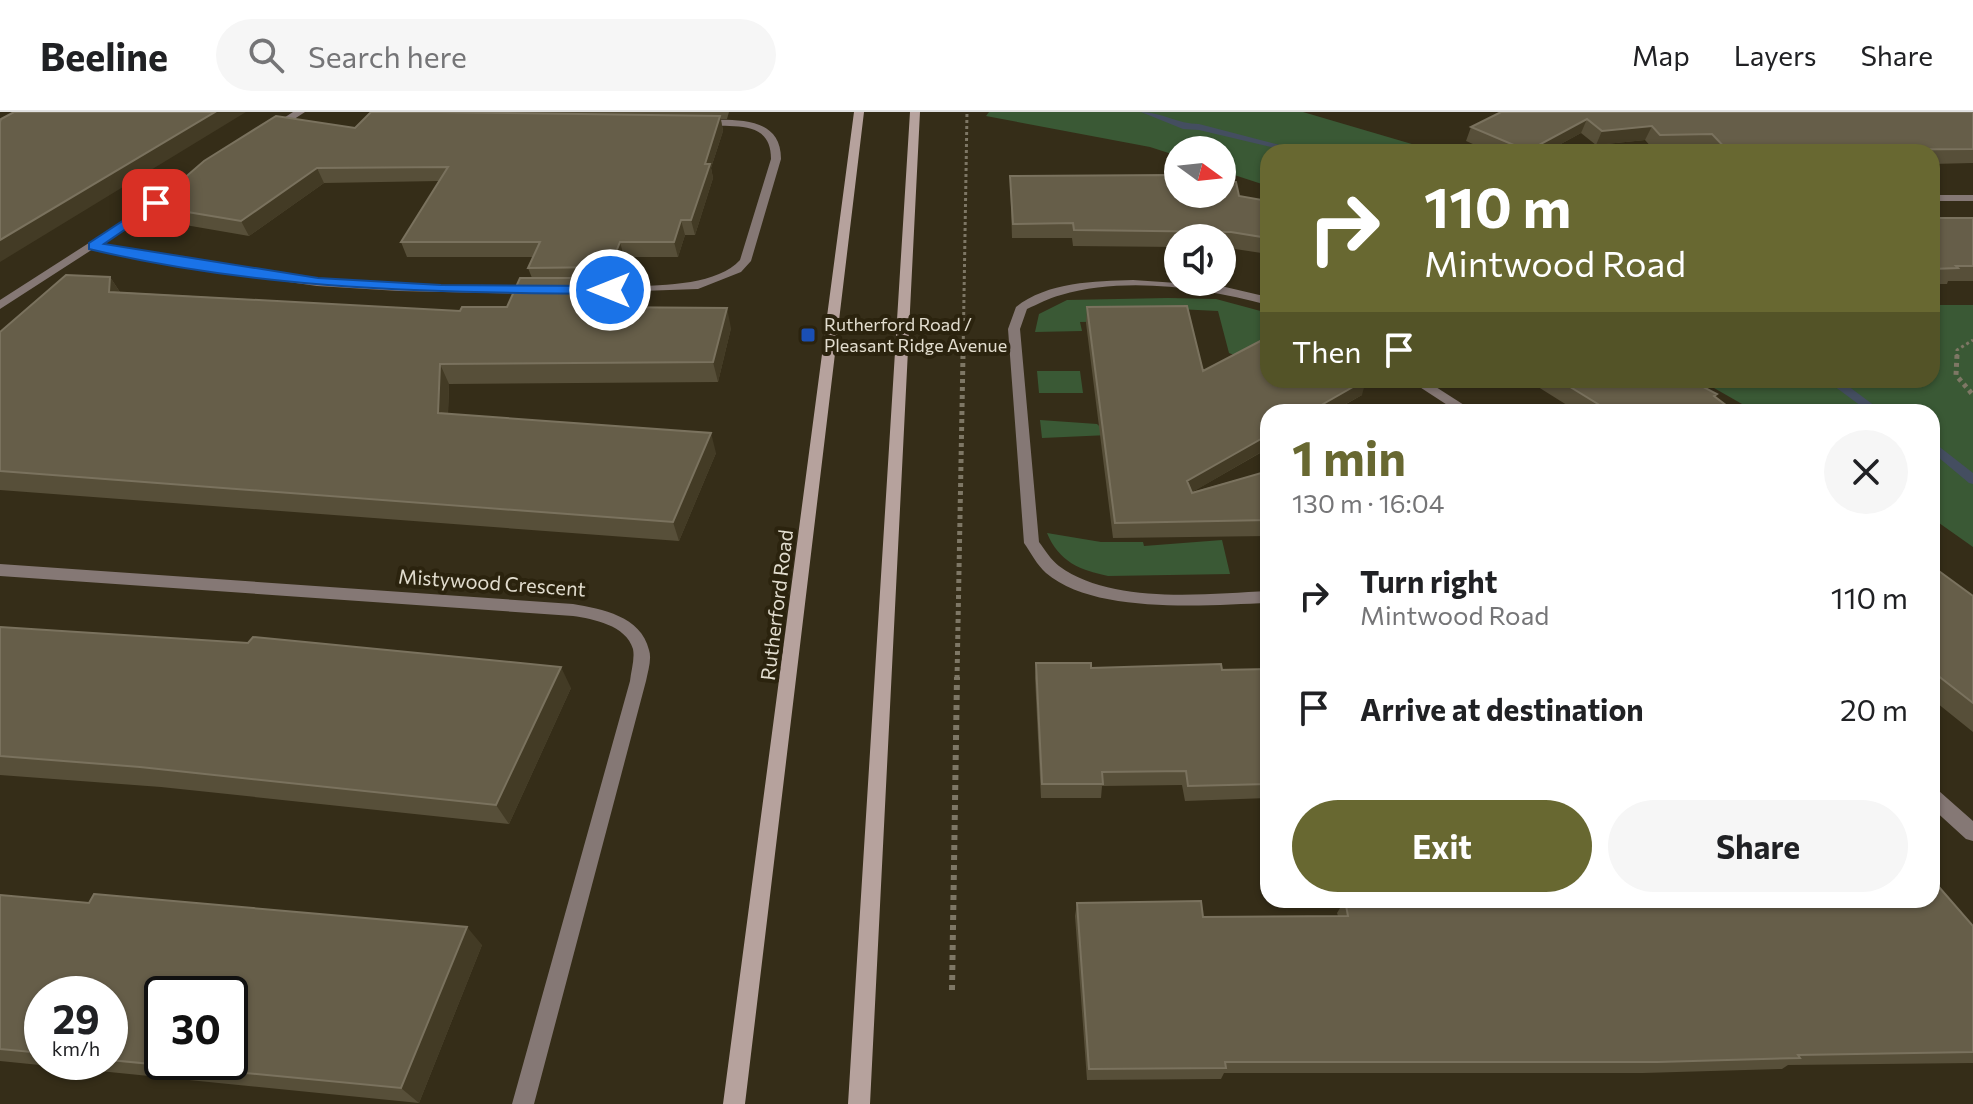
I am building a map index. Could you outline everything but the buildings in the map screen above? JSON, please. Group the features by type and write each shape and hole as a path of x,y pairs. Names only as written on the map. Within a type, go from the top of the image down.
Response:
{"main road":[{"name":"Rutherford Road","path":"734,1104 859,112"},
{"path":"859,1104 915,112"}],"street":[{"path":"266,134 300,112"},
{"path":"575,290 698,285 724,277 745,261 773,171 776,143 769,134 755,127 691,123"},
{"path":"0,305 180,188"},
{"path":"1940,198 1973,198"},
{"path":"94,246 146,257 318,282 441,289 554,290"},
{"path":"1260,298 1195,285 1093,286 1057,292 1022,307 1014,329 1032,543 1054,571 1102,593 1178,599 1260,597"},
{"path":"1429,388 1455,404"},
{"name":"Mistywood Crescent","path":"0,570 573,610 601,614 627,628 641,650 638,681 523,1104"},
{"path":"1940,804 1973,833"}],"path":[{"path":"952,990 967,112"},
{"path":"1973,340 1957,350 1956,375 1973,395"}],"green space":[{"path":"989,112 1303,112 1412,144 1260,144 1260,183 1236,176 1236,136 1164,136 1164,152 986,116"},
{"path":"1216,299 1260,311 1260,354 1244,359 1229,353 1218,311 1177,309 1179,320 1080,322 1082,331 1035,332 1039,314 1067,300"},
{"path":"1940,305 1973,305 1973,547 1940,524 1940,404 1742,404 1714,388 1940,388"},
{"path":"1037,371 1080,371 1083,393 1039,393"},
{"path":"1040,420 1097,424 1109,435 1042,438"},
{"path":"1047,533 1101,542 1143,542 1144,546 1222,540 1230,574 1108,576 1088,571 1064,558"}],"waterway":[{"path":"1145,112 1186,127 1199,127 1270,144"},
{"path":"1843,388 1866,404"},
{"path":"1940,452 1973,480"}],"place":[{"name":"Rutherford Road / Pleasant Ridge Avenue","path":"808,335"}],"route":[{"path":"156,203 94,246 146,257 318,282 404,288 610,290"}]}
